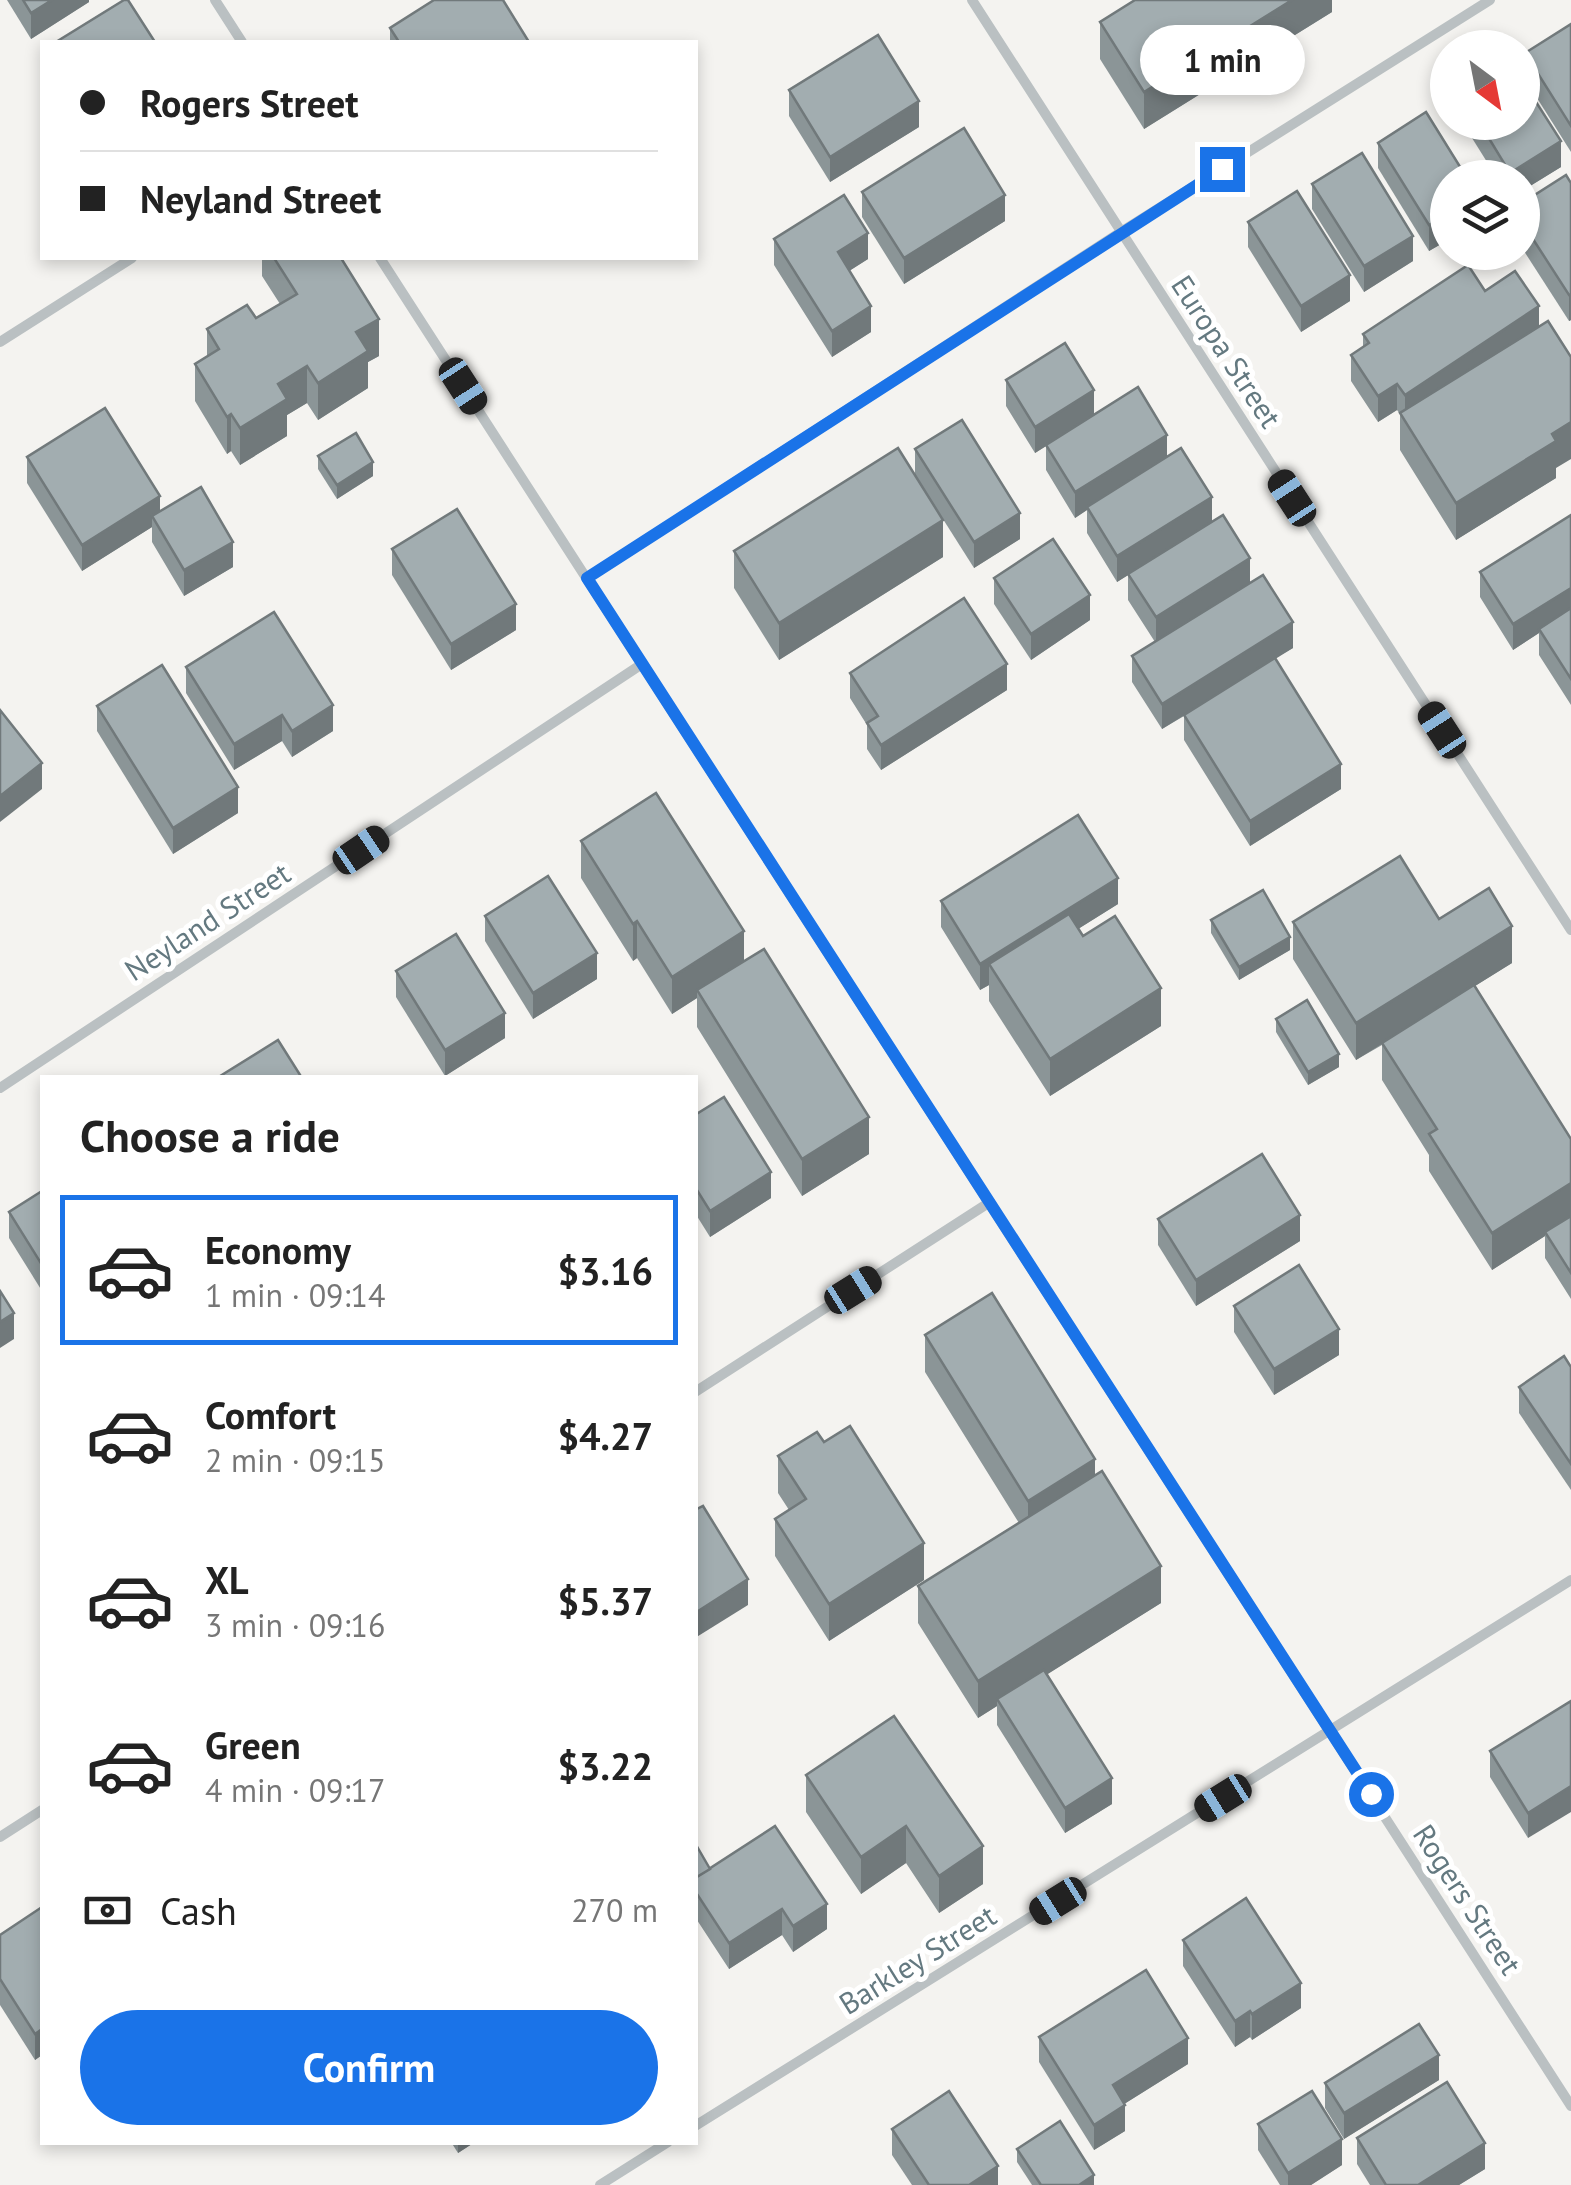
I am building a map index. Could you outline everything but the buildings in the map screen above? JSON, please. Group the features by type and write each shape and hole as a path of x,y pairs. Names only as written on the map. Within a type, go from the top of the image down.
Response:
{"street":[{"path":"214,0 241,40"},
{"name":"Europa Street","path":"972,0 1571,930"},
{"path":"587,578 1121,232 1490,0"},
{"path":"0,342 129,260"},
{"name":"Rogers Street","path":"381,260 1571,2106"},
{"name":"Neyland Street","path":"0,1088 642,664"},
{"path":"698,1390 990,1202"},
{"name":"Barkley Street","path":"698,2124 1571,1580"},
{"path":"0,1837 40,1811"},
{"path":"600,2185 663,2145"}],"route":[{"path":"1222,169 587,578 1371,1794"}]}
